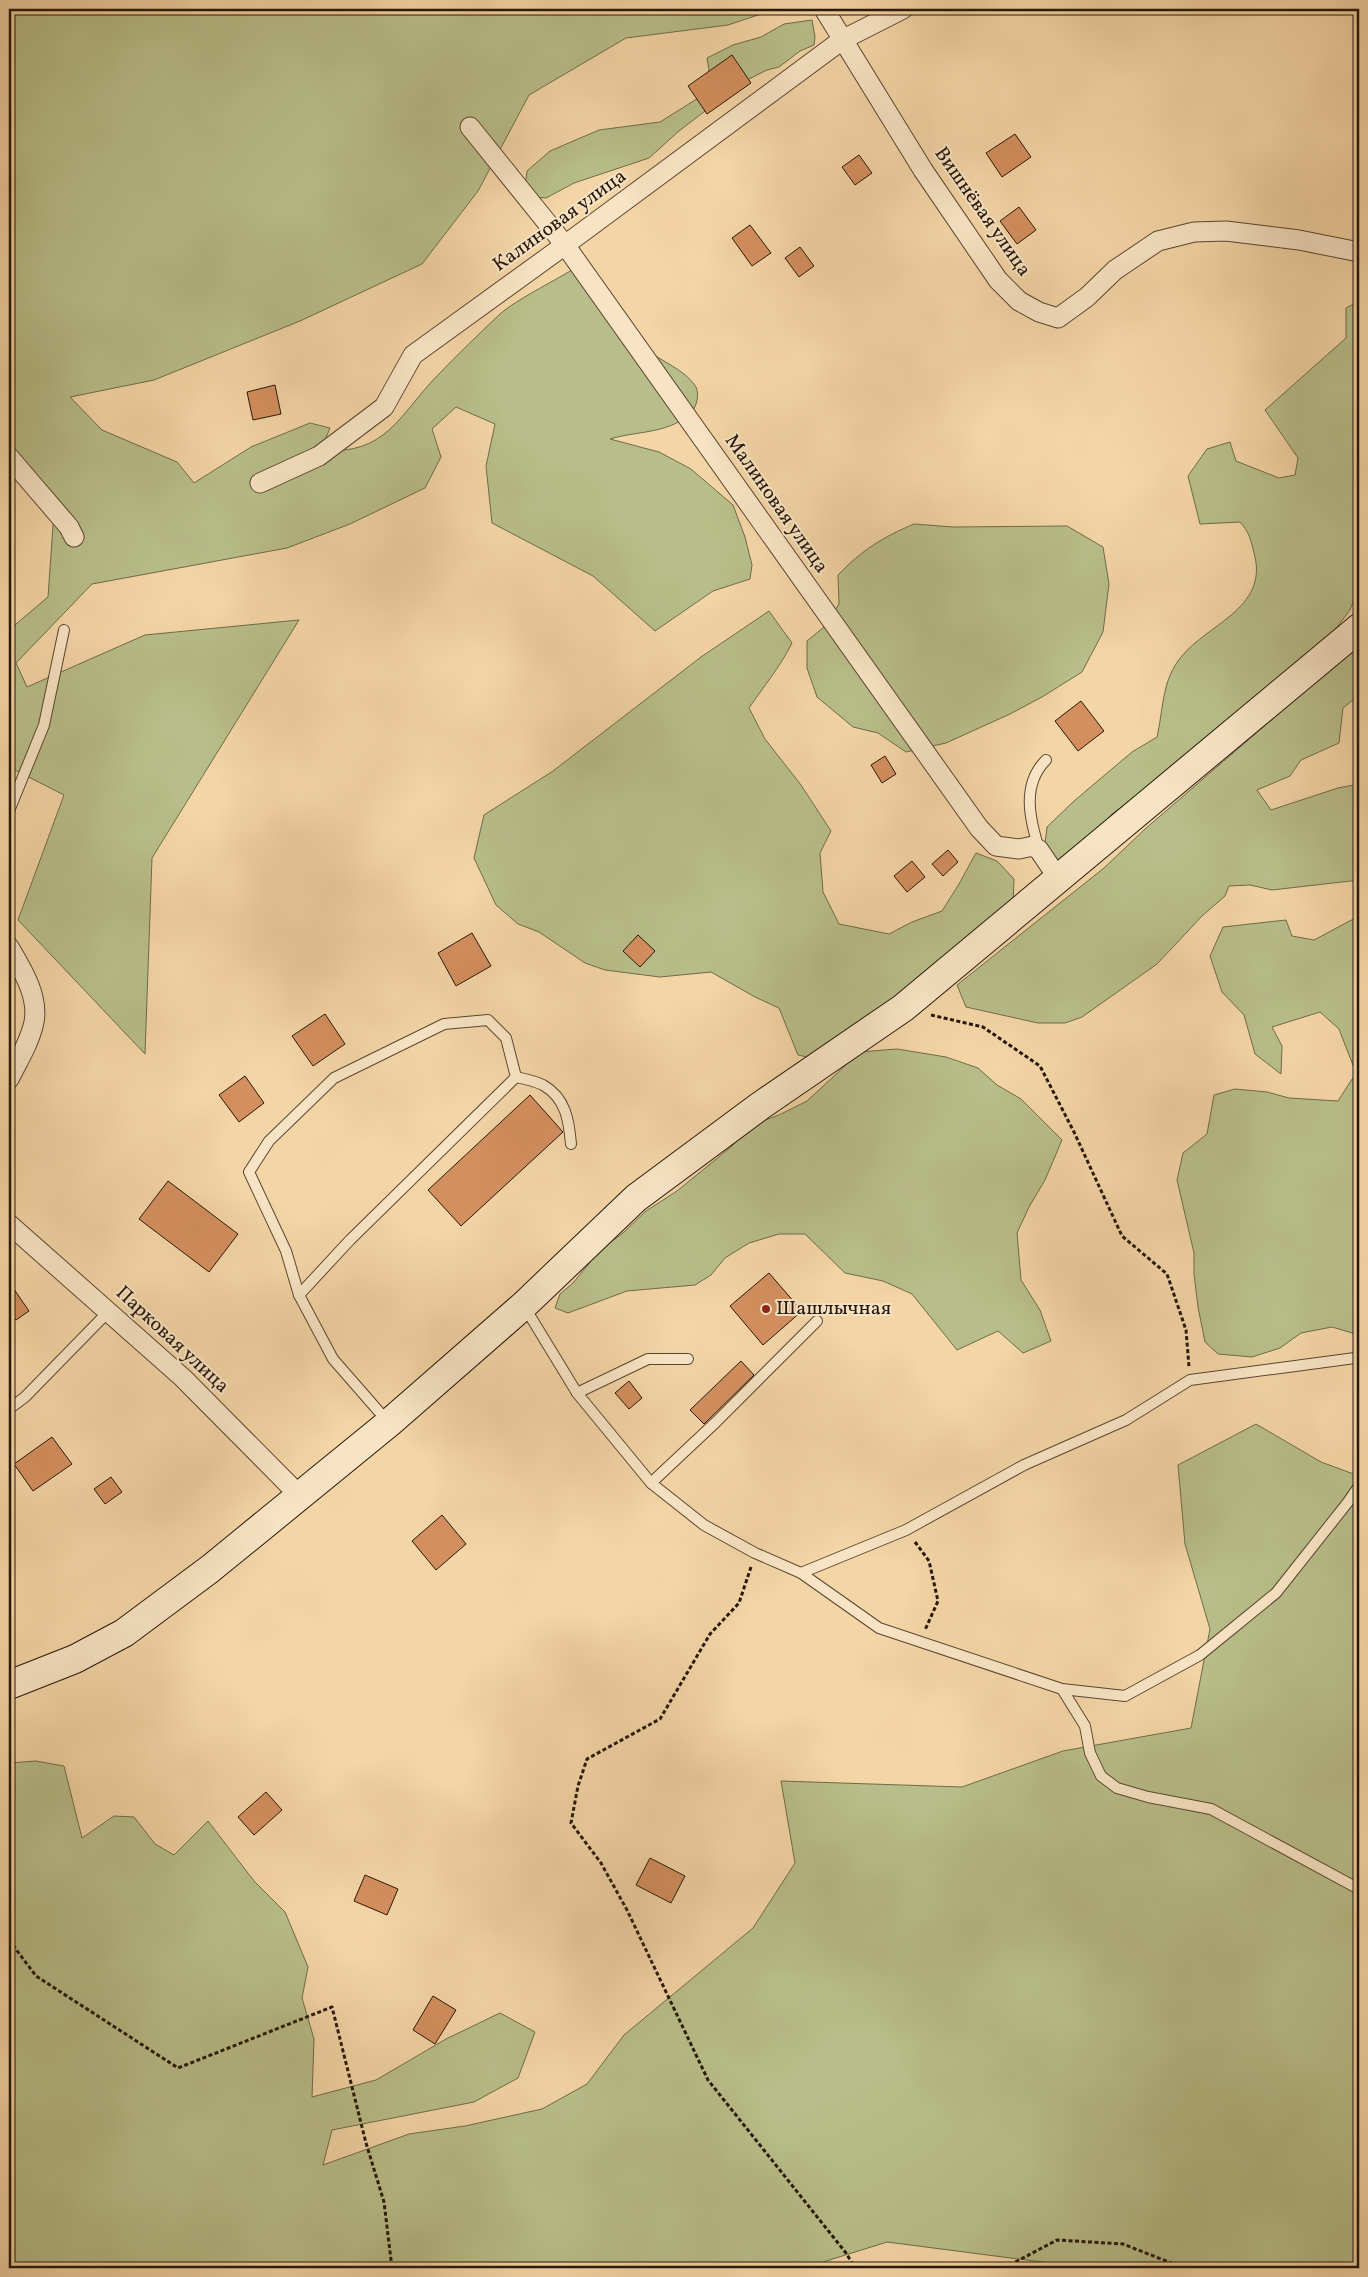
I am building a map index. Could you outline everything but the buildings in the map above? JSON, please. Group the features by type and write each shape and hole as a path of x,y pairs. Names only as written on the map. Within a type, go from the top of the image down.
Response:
{"main road":[{"path":"9,1685 75,1659 124,1633 210,1569 389,1423 524,1305 636,1198 760,1106 903,1008 1359,628"}],"street":[{"name":"Вишнёвая улица","path":"824,9 923,170 998,280 1019,302 1039,312 1058,318 1087,297 1115,270 1158,242 1194,232 1226,231 1299,240 1359,252"},
{"name":"Калиновая улица","path":"260,483 320,456 384,407 413,355 566,245 842,40 903,9"},
{"name":"Малиновая улица","path":"470,127 566,245 979,828 996,846 1018,849 1033,846 1039,850"},
{"path":"9,457 69,527 74,537"},
{"path":"1039,850 1058,878"},
{"path":"9,947 32,993 34,1022 24,1049 9,1079"},
{"name":"Парковая улица","path":"9,1224 183,1378 299,1495"}],"lane":[{"path":"9,811 44,725 64,630"},
{"path":"1039,850 1028,803 1040,766 1046,760"},
{"path":"389,1423 333,1359 299,1295 286,1251 249,1172 269,1141 334,1078 444,1024 488,1020 506,1038 516,1076"},
{"path":"516,1076 543,1086 557,1098 569,1118 571,1144"},
{"path":"299,1295 350,1240 516,1076"},
{"path":"524,1305 577,1393 651,1483 704,1525 755,1553 801,1574 879,1628 1062,1689 1125,1696 1200,1655 1276,1593 1359,1486"},
{"path":"9,1409 25,1397 109,1311"},
{"path":"651,1483 716,1422 817,1321"},
{"path":"801,1574 906,1530 1024,1465 1126,1420 1190,1380 1355,1358 1359,1361"},
{"path":"577,1393 648,1359 688,1359"},
{"path":"1062,1689 1085,1726 1090,1753 1101,1776 1117,1788 1148,1797 1211,1808 1359,1889"}],"path":[{"path":"903,1008 983,1027 1040,1066 1074,1132 1122,1236 1167,1274 1186,1330 1190,1380"},
{"path":"906,1530 929,1561 938,1602 919,1641"},
{"path":"755,1553 739,1603 710,1634 660,1719 587,1759 578,1786 571,1823 600,1863 627,1910 708,2080 846,2253 855,2268"},
{"path":"9,1940 36,1976 178,2068 332,2007 366,2143 384,2202 392,2268"},
{"path":"1004,2268 1057,2240 1123,2244 1184,2268"}],"green space":[{"path":"9,9 776,9 728,25 626,38 529,95 478,191 422,264 300,321 154,380 70,397 102,430 177,462 194,483 251,447 310,423 330,428 321,450 343,450 361,446 376,440 389,430 437,376 500,314 572,270 645,348 686,375 697,391 697,402 694,409 689,415 671,426 610,439 659,452 691,469 733,505 745,537 752,565 750,579 713,591 655,631 593,576 492,523 486,466 495,424 456,407 432,429 441,457 425,488 350,524 287,548 92,584 16,663 27,687 145,635 299,620 152,858 145,1054 18,920 64,795 9,767 9,630 48,597 55,497 9,473"},
{"path":"812,20 815,37 814,45 800,51 779,67 767,70 743,82 679,131 649,158 574,183 546,198 524,196 527,171 550,151 599,130 660,122 703,95 709,70 707,58 733,45 761,37 784,24"},
{"path":"1359,301 1359,585 1350,610 1331,635 1183,761 1112,814 1080,851 1060,863 1043,860 1047,827 1074,801 1132,752 1157,737 1166,688 1178,661 1189,648 1232,614 1253,589 1256,572 1254,553 1248,533 1240,522 1200,524 1188,476 1207,449 1230,442 1236,461 1279,478 1295,475 1298,458 1265,410 1346,338 1346,308"},
{"path":"914,524 953,527 1067,526 1103,547 1109,584 1103,632 1082,672 1010,714 946,743 906,752 878,733 853,727 817,697 807,668 807,641 824,627 839,604 838,575 873,545"},
{"path":"769,611 792,643 749,708 765,739 801,785 831,831 820,853 823,892 839,924 889,934 912,922 942,911 976,853 997,861 1014,879 1013,905 976,938 812,1058 798,1055 779,1008 755,997 711,972 660,977 605,970 585,963 539,932 518,924 496,905 474,858 484,815 553,771 701,657"},
{"path":"1359,639 1359,695 1343,708 1339,743 1301,760 1290,776 1257,790 1271,810 1338,788 1359,784 1359,880 1272,890 1250,885 1229,886 1225,896 1202,916 1157,964 1082,1017 1065,1023 1038,1023 966,1007 957,985 1104,868 1145,829 1283,710"},
{"path":"1359,916 1359,1335 1332,1327 1301,1333 1280,1348 1252,1357 1218,1354 1205,1342 1198,1307 1194,1274 1194,1253 1177,1180 1183,1153 1207,1134 1214,1095 1235,1089 1267,1092 1289,1098 1338,1101 1356,1073 1339,1029 1320,1012 1272,1027 1282,1046 1281,1074 1255,1054 1244,1015 1222,992 1210,956 1223,927 1286,920 1292,936 1314,940"},
{"path":"897,1049 946,1057 978,1068 997,1085 1021,1099 1062,1140 1045,1180 1029,1207 1017,1233 1021,1280 1040,1310 1051,1341 1023,1353 998,1331 957,1350 912,1294 883,1281 845,1273 805,1234 779,1234 749,1243 725,1258 711,1275 695,1285 627,1291 568,1313 555,1308 560,1294 573,1283 600,1250 623,1233 646,1211 677,1191 731,1147 754,1124 779,1115 807,1101 860,1052"},
{"path":"1256,1424 1321,1462 1359,1476 1359,2268 1088,2268 887,2242 804,2268 9,2268 9,1763 36,1761 64,1766 82,1838 114,1816 134,1817 155,1844 174,1855 208,1821 254,1881 285,1912 308,1967 302,1998 314,2039 312,2097 376,2080 446,2039 500,2013 535,2032 518,2078 474,2102 332,2130 323,2165 409,2134 465,2126 542,2109 587,2084 624,2035 753,1928 795,1863 781,1781 962,1787 1063,1751 1191,1728 1210,1629 1185,1544 1178,1465"}],"place":[{"name":"Шашлычная","path":"766,1309"}]}
